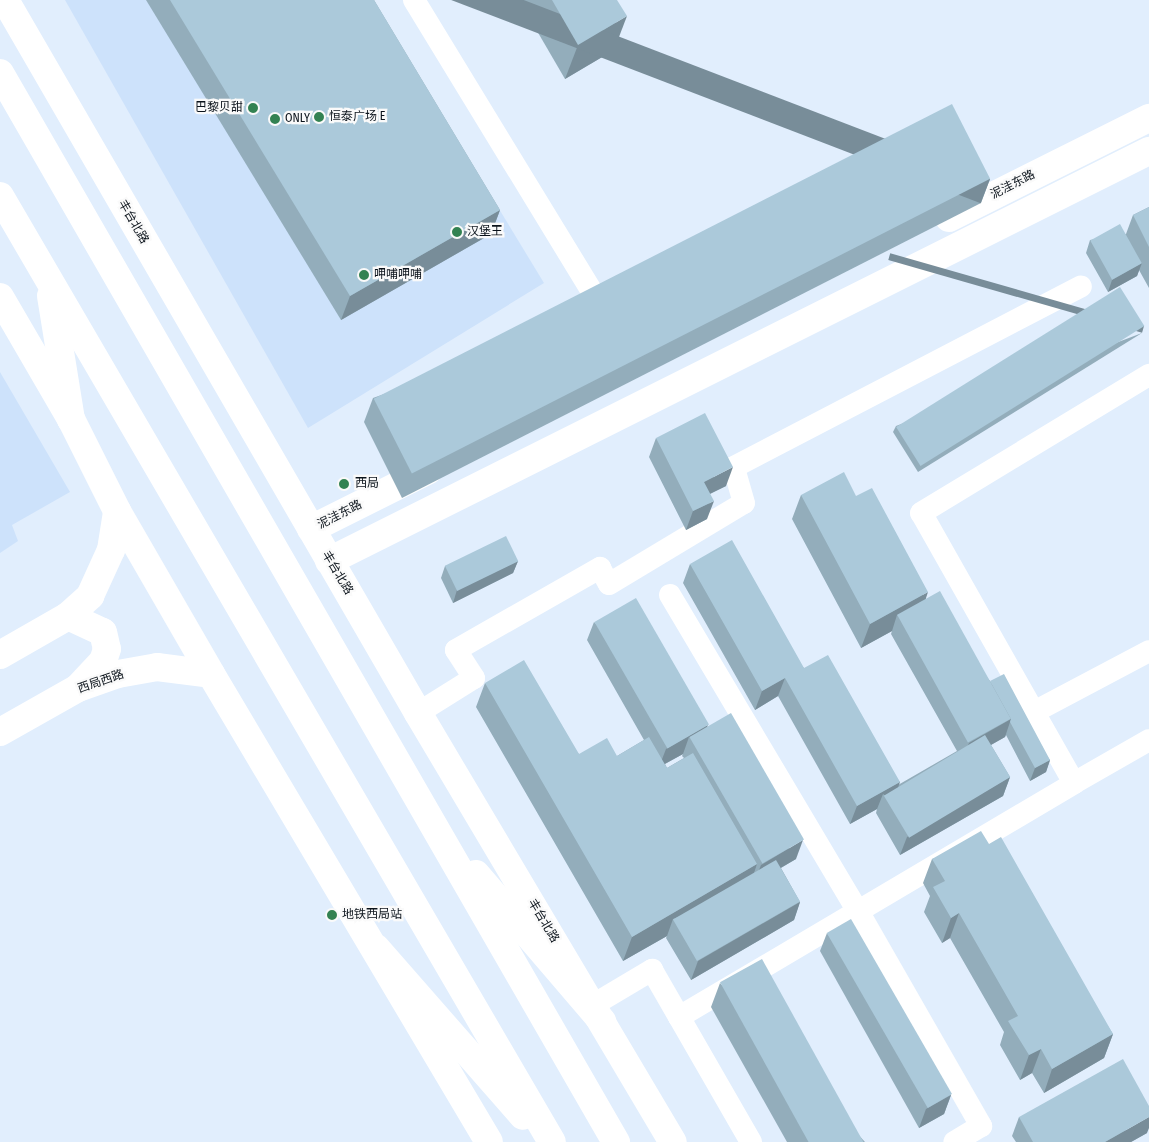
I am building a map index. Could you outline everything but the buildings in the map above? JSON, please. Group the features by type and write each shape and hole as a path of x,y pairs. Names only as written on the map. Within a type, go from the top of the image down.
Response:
{"main road":[{"name":"丰台北路","path":"5,0 329,561 673,1142"},
{"path":"0,73 616,1142"},
{"name":"泥洼东路","path":"926,229 1149,118"},
{"path":"329,561 1149,150"},
{"path":"0,196 552,1142"},
{"path":"48,280 71,419"},
{"path":"0,297 71,419 117,511 490,1142"},
{"name":"泥洼东路","path":"312,529 455,462 389,502 386,513 400,526"},
{"path":"0,655 68,616 90,596 111,550 117,511"},
{"path":"68,616 103,632 107,649 103,661 78,688"},
{"name":"西局西路","path":"0,732 78,688 118,674 157,667 212,674"},
{"path":"433,824 598,1013"},
{"path":"376,948 545,1142"}],"street":[{"path":"414,0 618,335"},
{"path":"418,713 474,678 456,650 600,568 609,584 744,503 734,468 1081,286"},
{"path":"1074,783 921,512 1149,375"},
{"path":"670,595 858,911 981,1126 954,1142"},
{"path":"1034,712 1149,652"},
{"path":"679,1017 1149,740"},
{"path":"598,1013 652,970 751,1142"}],"shaded area":[{"path":"65,0 372,0 544,283 308,428"},
{"path":"0,372 70,492 12,525 18,541 0,553"}],"place":[{"name":"巴黎贝甜","path":"253,108"},
{"name":"恒泰广场 E","path":"319,117"},
{"name":"ONLY","path":"275,119"},
{"name":"汉堡王","path":"457,232"},
{"name":"呷哺呷哺","path":"364,275"},
{"name":"西局","path":"344,484"},
{"name":"地铁西局站","path":"332,915"}]}
